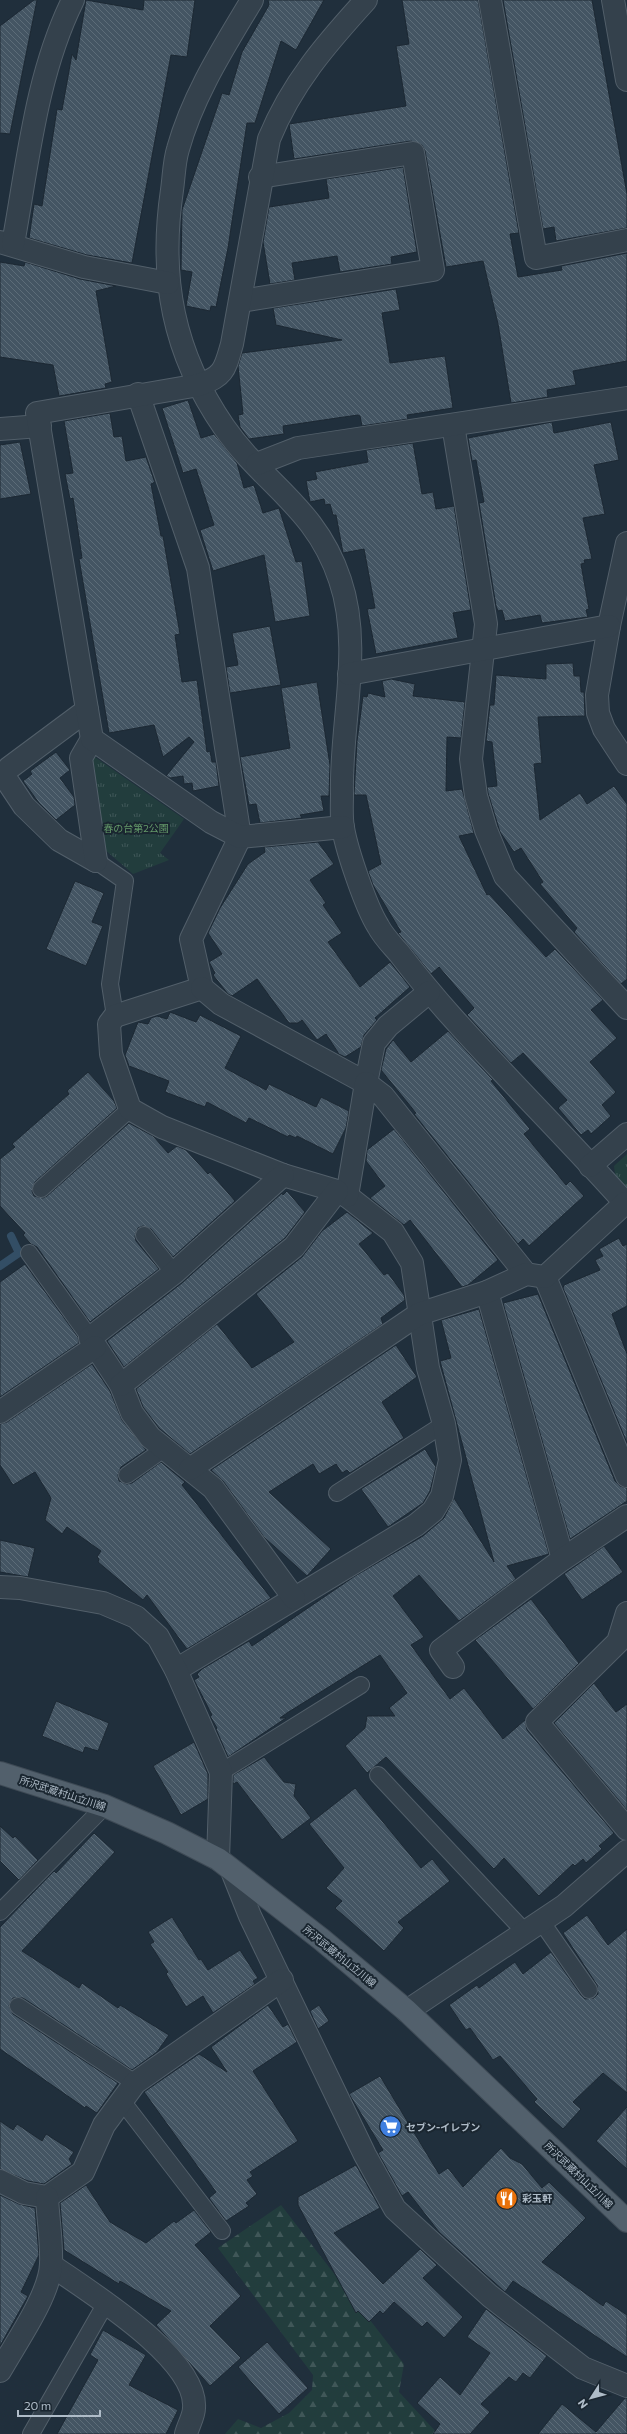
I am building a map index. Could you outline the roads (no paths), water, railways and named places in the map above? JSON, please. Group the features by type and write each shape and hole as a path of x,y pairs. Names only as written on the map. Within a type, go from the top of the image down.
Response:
{"main road":[{"name":"所沢武蔵村山立川線","path":"0,1773 105,1806 167,1833 225,1865 321,1940 407,2011 627,2221"}],"street":[{"path":"73,0 60,26 40,95 7,243 84,267 168,283"},
{"path":"190,1469 419,1314 536,1276 626,1204 429,992 377,926 359,880 343,827 341,759 349,674 350,639 347,603 331,557 318,531 297,505 225,429 199,385 178,334 168,283 168,214 178,149 202,89 252,0"},
{"path":"96,861 81,758 92,739 38,413 138,394 199,385 214,380 224,371 232,344 241,301 260,177 268,139 281,108 300,78 327,43 366,0"},
{"path":"490,0 536,258 627,240"},
{"path":"613,0 627,80"},
{"path":"241,301 433,270 413,153 260,177"},
{"path":"138,394 198,568 240,837 191,939 202,988 221,1004 366,1083 382,1096 536,1276 627,1476"},
{"path":"257,464 298,448 627,398"},
{"path":"453,425 486,624 471,759 476,796 486,830 505,876 627,1008"},
{"path":"0,429 40,426"},
{"path":"627,543 609,626 597,695 598,712 604,729 627,764"},
{"path":"349,674 609,626"},
{"path":"87,710 9,768 4,776 24,806 59,840 96,861"},
{"path":"92,739 211,822 240,837 343,827"},
{"path":"176,1670 416,1525 432,1511 442,1496 450,1460 444,1424 428,1368 412,1262 393,1232 342,1193 283,1175 162,1127 130,1109 111,1054 109,1024 115,1016 202,988"},
{"path":"121,1385 294,1247 342,1193 374,1043 388,1026 429,992"},
{"path":"590,1166 627,1134"},
{"path":"0,1412 92,1342 174,1273 283,1175"},
{"path":"487,1292 563,1559"},
{"path":"92,1342 121,1385 132,1413 150,1437 213,1488 294,1598"},
{"path":"453,1667 441,1650 563,1559 627,1516"},
{"path":"0,1587 20,1588 103,1603 136,1617 158,1637 176,1670 221,1772 225,1865 282,1980 365,2155 395,2209 490,2296 583,2368 627,2386"},
{"path":"627,1613 623,1642 537,1722 627,1828"},
{"path":"407,2011 564,1906 627,1850"},
{"path":"0,2181 24,2194 47,2197 82,2172 104,2125 135,2083 282,1980"},
{"path":"0,2371 42,2297 51,2265 47,2197"},
{"path":"51,2265 106,2303 167,2352 188,2381 194,2408 186,2434"}],"lane":[{"path":"96,861 125,881 110,984 115,1016"},
{"path":"41,1189 130,1109"},
{"path":"144,1235 174,1273"},
{"path":"29,1253 92,1342"},
{"path":"337,1493 444,1424"},
{"path":"127,1475 164,1449"},
{"path":"221,1772 361,1685"},
{"path":"378,1775 533,1926 589,1990"},
{"path":"0,1912 105,1806"},
{"path":"18,2006 135,2083"},
{"path":"122,2101 222,2231"},
{"path":"31,2434 106,2303"}],"waterway":[{"path":"0,1266 19,1253 11,1236"}],"place":[{"name":"セブン-イレブン","path":"390,2127"},
{"name":"彩玉軒","path":"506,2198"}],"park label":[{"name":"春の台第2公園","path":"136,828"}]}
